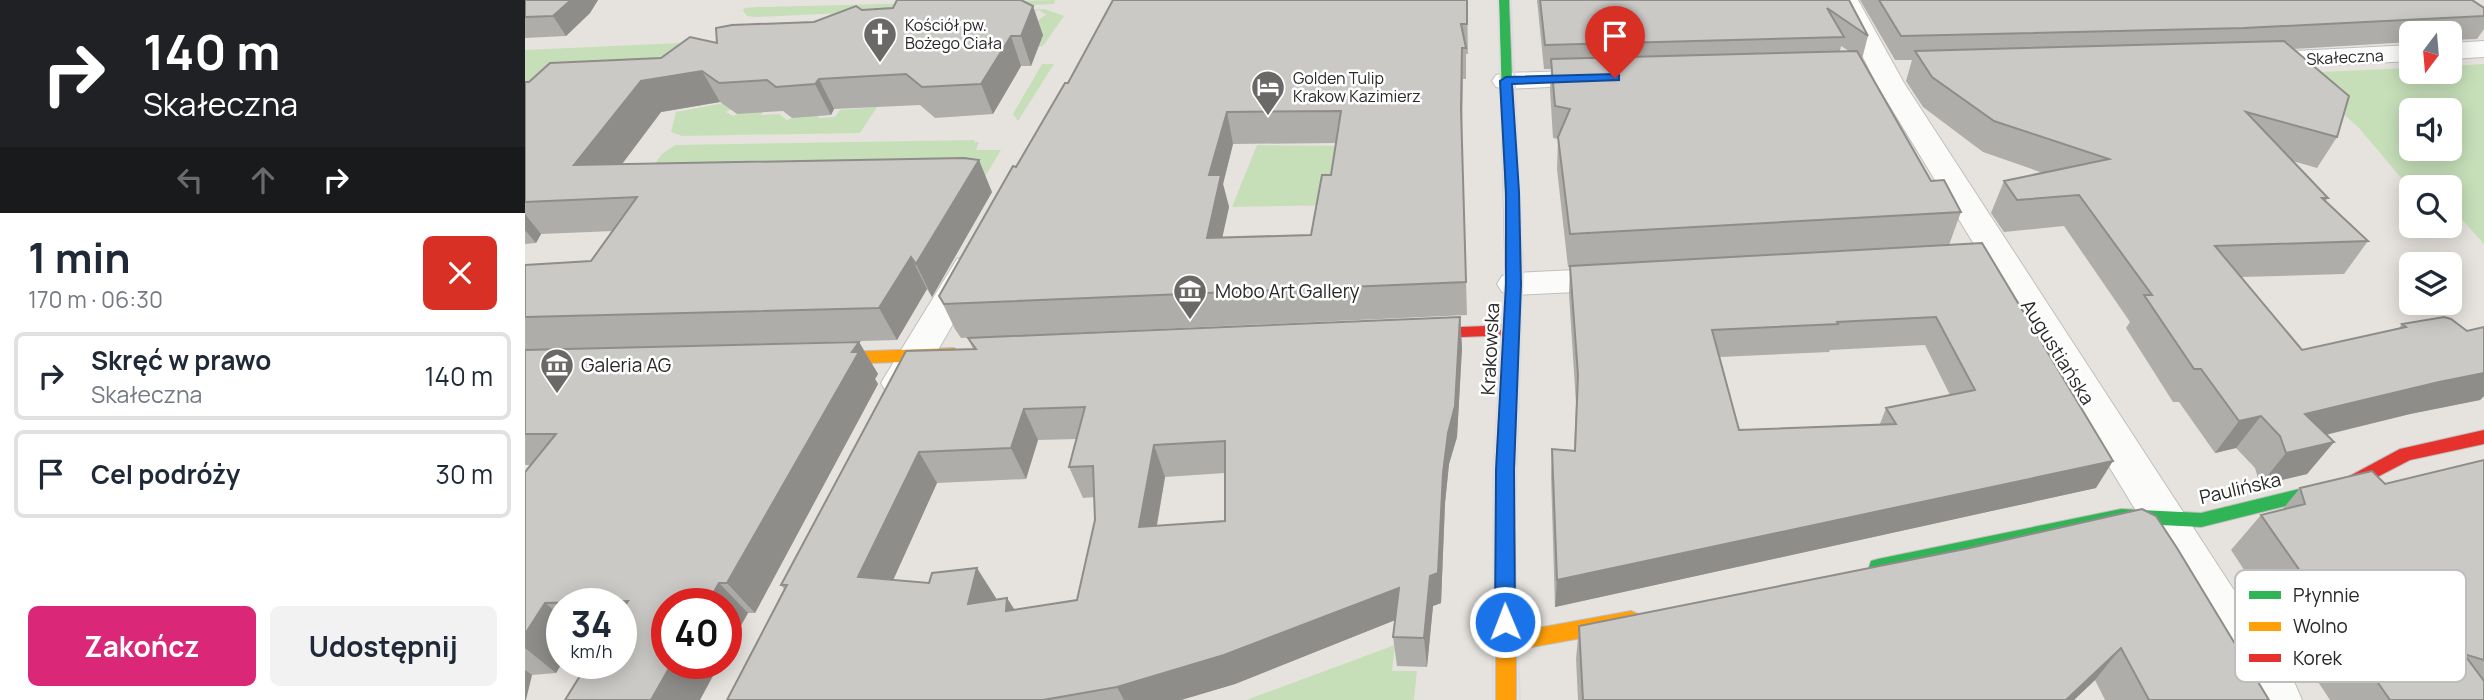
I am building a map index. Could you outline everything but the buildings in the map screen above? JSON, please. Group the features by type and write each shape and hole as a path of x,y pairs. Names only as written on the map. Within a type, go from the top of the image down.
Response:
{"street":[{"name":"Krakowska","path":"1504,0 1514,284 1505,470 1506,700"},
{"name":"Augustiańska","path":"1846,0 1865,70 1982,257 2162,518 2235,633"},
{"path":"2462,50 2484,49"},
{"name":"Skałeczna","path":"2237,62 2399,54"},
{"path":"1865,70 1917,68"},
{"path":"1506,81 1620,78"},
{"path":"882,418 986,237"},
{"path":"1514,284 1650,277"},
{"path":"1391,335 1513,330"},
{"path":"802,359 971,353"},
{"name":"Paulińska","path":"1866,570 2121,516 2201,520 2349,484 2406,454 2484,437"},
{"path":"1506,643 1651,615"},
{"name":"Augustiańska","path":"2267,682 2278,700"}],"green space":[{"path":"1055,0 1054,4 756,17 747,16 743,11 744,8 758,7"},
{"path":"1045,9 1064,16 1043,46 1030,48 1036,25 1046,15 1039,10 1030,13 948,13"},
{"path":"680,43 648,84 525,112 525,50"},
{"path":"1042,64 1054,64 1018,121 1013,114"},
{"path":"2484,64 2484,244 2462,219 2462,175 2399,175 2359,128 2298,73 2399,69 2399,84 2462,84 2462,65"},
{"path":"735,101 735,107 726,112 733,116 746,111 764,110 761,115 779,114 787,120 801,115 820,114 818,118 835,117 840,110 877,107 860,133 682,136 671,132 676,112"},
{"path":"975,140 974,142 979,142 976,150 1001,150 977,190 632,194 662,154 675,145"},
{"path":"1257,145 1353,146 1342,205 1232,207"},
{"path":"1395,645 1392,671 1417,671 1414,700 1246,700"}],"tram line":[{"path":"1493,700 1493,470 1506,265 1498,0"},
{"path":"1511,0 1523,265 1514,559 1520,700"}],"traffic: fast":[{"path":"1504,0 1513,297"},
{"path":"1878,567 2121,516 2201,520 2352,483"}],"traffic: slow":[{"path":"1506,700 1505,470 1513,297"},
{"path":"815,359 954,354"},
{"path":"1506,643 1631,620"}],"traffic: jam":[{"path":"1410,334 1513,330"},
{"path":"2352,483 2406,454 2484,437"}],"place":[{"name":"Kościół pw. Bożego Ciała","path":"880,64"},
{"name":"Golden Tulip Krakow Kazimierz","path":"1268,117"},
{"name":"Mobo Art Gallery","path":"1190,321"},
{"name":"Galeria AG","path":"557,395"}],"route":[{"path":"1505,622 1505,470 1514,284 1506,81 1615,78"}]}
